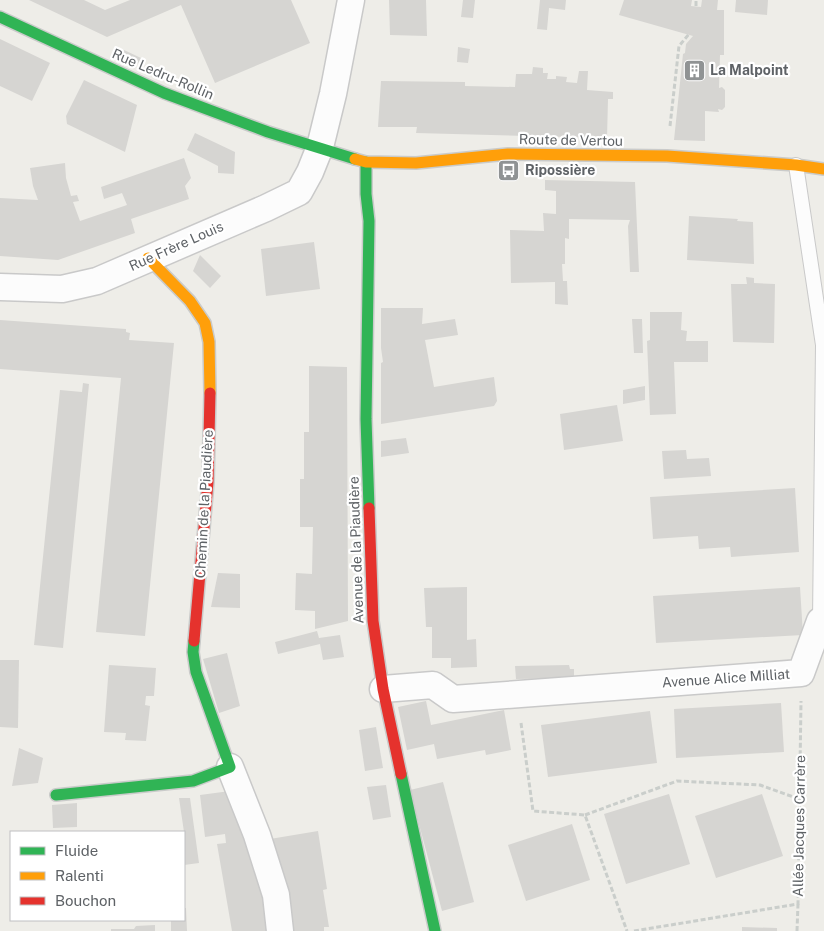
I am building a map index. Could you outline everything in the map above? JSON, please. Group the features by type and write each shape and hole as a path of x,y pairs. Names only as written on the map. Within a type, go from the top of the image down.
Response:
{"street":[{"name":"Rue Frère Louis","path":"0,287 62,289 97,281 266,208 298,192 310,172 320,147 333,94 350,0"},
{"name":"Rue Ledru-Rollin","path":"0,17 164,93 268,132 320,147"},
{"name":"Route de Vertou","path":"320,147 366,162 416,162 508,154 667,156 796,165 824,169"},
{"name":"Avenue de la Piaudière","path":"366,162 366,194 369,221 366,419 373,621 382,689 435,931"},
{"name":"Chemin de la Piaudière","path":"148,258 190,301 205,322 209,342 211,370 208,482 193,652 196,672 257,835 276,895 280,931"},
{"name":"Avenue Alice Milliat","path":"382,689 433,685 453,699 801,673 822,621"},
{"path":"56,795 193,781 230,767"}],"lane":[{"name":"Avenue Alice Milliat","path":"796,165 823,345 822,621"}],"path":[{"path":"696,0 696,6"},
{"path":"667,156 679,46 689,34"},
{"name":"Allée Jacques Carrère","path":"634,931 798,904 801,673"},
{"path":"517,694 533,811 585,815 677,781 760,785 800,799"},
{"path":"585,815 627,931"},
{"path":"797,931 798,904"}],"building":[{"path":"29,0 84,0 105,10 130,0 291,0 310,43 215,83 181,5 107,37"},
{"path":"389,0 426,0 427,36 390,35"},
{"path":"463,0 475,0 473,18 461,17"},
{"path":"540,0 566,0 565,10 549,8 547,30 537,29"},
{"name":"La Malpoint","path":"624,0 692,0 691,6 701,7 702,0 718,0 717,10 724,10 724,55 720,55 719,88 722,87 725,90 725,107 722,110 718,109 719,112 705,111 705,141 674,140 683,54 685,53 686,44 693,36 619,15"},
{"path":"736,0 768,0 767,15 735,12"},
{"path":"0,39 50,63 32,101 0,86"},
{"path":"458,47 470,49 468,63 457,62"},
{"path":"124,50 141,58 137,65 120,58"},
{"path":"533,67 543,68 543,73 548,73 547,79 556,79 556,76 567,77 566,82 577,83 579,71 588,71 587,90 613,92 613,99 608,99 607,138 416,133 417,127 378,127 381,81 465,82 465,86 515,87 516,74 532,74"},
{"path":"84,80 137,105 125,152 67,124 66,116"},
{"path":"195,133 235,152 234,174 218,173 218,166 187,150"},
{"path":"184,158 191,178 185,186 189,199 131,219 135,233 58,260 0,256 0,198 38,200 30,168 65,163 66,178 71,196 77,195 79,201 73,202 80,221 127,205 122,193 104,199 101,187"},
{"path":"545,180 635,182 639,272 630,272 628,226 630,220 569,219 569,239 565,238 565,264 562,264 563,281 567,281 568,305 555,304 555,282 511,283 510,230 544,231 543,213 556,214 556,191 545,190"},
{"path":"689,216 738,219 737,221 753,222 754,264 687,260"},
{"path":"314,242 320,289 266,296 261,249"},
{"path":"200,255 221,276 210,288 193,271"},
{"path":"746,277 754,278 754,283 775,284 774,343 733,342 731,284 747,284"},
{"path":"381,308 423,308 422,324 455,319 458,335 425,340 434,387 494,377 497,401 494,406 381,424 381,363 383,362"},
{"path":"650,312 682,312 681,330 687,331 686,341 708,341 708,362 674,362 676,414 650,415 647,341 650,340"},
{"path":"632,319 642,319 643,353 634,353"},
{"path":"0,320 126,329 126,332 130,333 129,340 174,343 145,636 96,632 121,378 0,369"},
{"path":"309,366 347,367 348,621 315,629 315,611 295,610 296,573 312,574 313,527 300,527 300,479 304,479 304,432 309,432"},
{"path":"83,383 89,384 63,648 34,645 60,390 82,392"},
{"path":"645,386 645,400 623,404 623,390"},
{"path":"617,405 623,441 564,450 560,414"},
{"path":"406,438 409,453 381,457 381,441"},
{"path":"686,450 687,459 709,458 711,476 664,479 662,451"},
{"path":"795,488 799,552 731,557 730,547 699,549 698,536 653,539 650,497"},
{"path":"218,573 240,574 240,608 211,607"},
{"path":"467,587 467,640 476,639 477,667 451,668 451,658 432,658 432,627 426,627 424,588"},
{"path":"800,587 803,635 656,643 653,596"},
{"path":"317,631 319,638 340,635 344,657 323,660 320,644 278,654 275,642"},
{"path":"227,653 240,706 219,713 203,659"},
{"path":"0,660 19,660 18,728 0,727"},
{"path":"109,665 156,668 154,696 146,696 145,705 150,706 146,741 125,740 126,733 104,732"},
{"path":"569,665 570,669 574,669 574,678 516,679 515,666"},
{"path":"426,701 431,725 504,710 511,750 486,755 485,750 437,759 434,744 407,750 398,707"},
{"path":"781,703 784,752 676,758 674,709"},
{"path":"650,711 657,763 548,777 541,725"},
{"path":"376,727 383,768 365,771 359,730"},
{"path":"19,748 43,758 38,783 12,786"},
{"path":"443,782 474,902 442,911 410,790"},
{"path":"386,785 391,817 373,820 367,787"},
{"path":"230,791 256,854 270,931 232,931 217,844 226,843 225,834 205,837 200,795"},
{"path":"669,794 690,864 626,884 604,814"},
{"path":"762,794 783,856 716,878 695,816"},
{"path":"179,798 190,798 199,863 185,865 184,831"},
{"path":"77,803 77,827 53,828 52,805"},
{"path":"572,824 590,880 526,901 508,845"},
{"path":"318,831 327,889 323,890 329,927 324,927 324,931 291,931 264,840"},
{"path":"186,908 187,931 171,931 171,921 185,921"},
{"path":"155,925 155,931 111,931 111,929 134,929 136,926"},
{"path":"742,927 777,928 777,931 742,931"}],"traffic: fast":[{"path":"0,17 164,93 268,132 355,159"},
{"path":"366,162 366,194 369,221 366,419 369,508"},
{"path":"56,795 193,781 230,767 196,672 193,652 194,641"},
{"path":"401,774 435,931"}],"traffic: slow":[{"path":"355,159 366,162 416,163 508,154 667,156 796,165 824,169"},
{"path":"148,258 190,301 205,323 209,342 210,393"}],"traffic: jam":[{"path":"194,641 208,482 210,393"},
{"path":"369,508 373,621 383,689 401,774"}],"place":[{"name":"La Malpoint","path":"694,70"},
{"name":"Ripossière","path":"509,170"}]}
